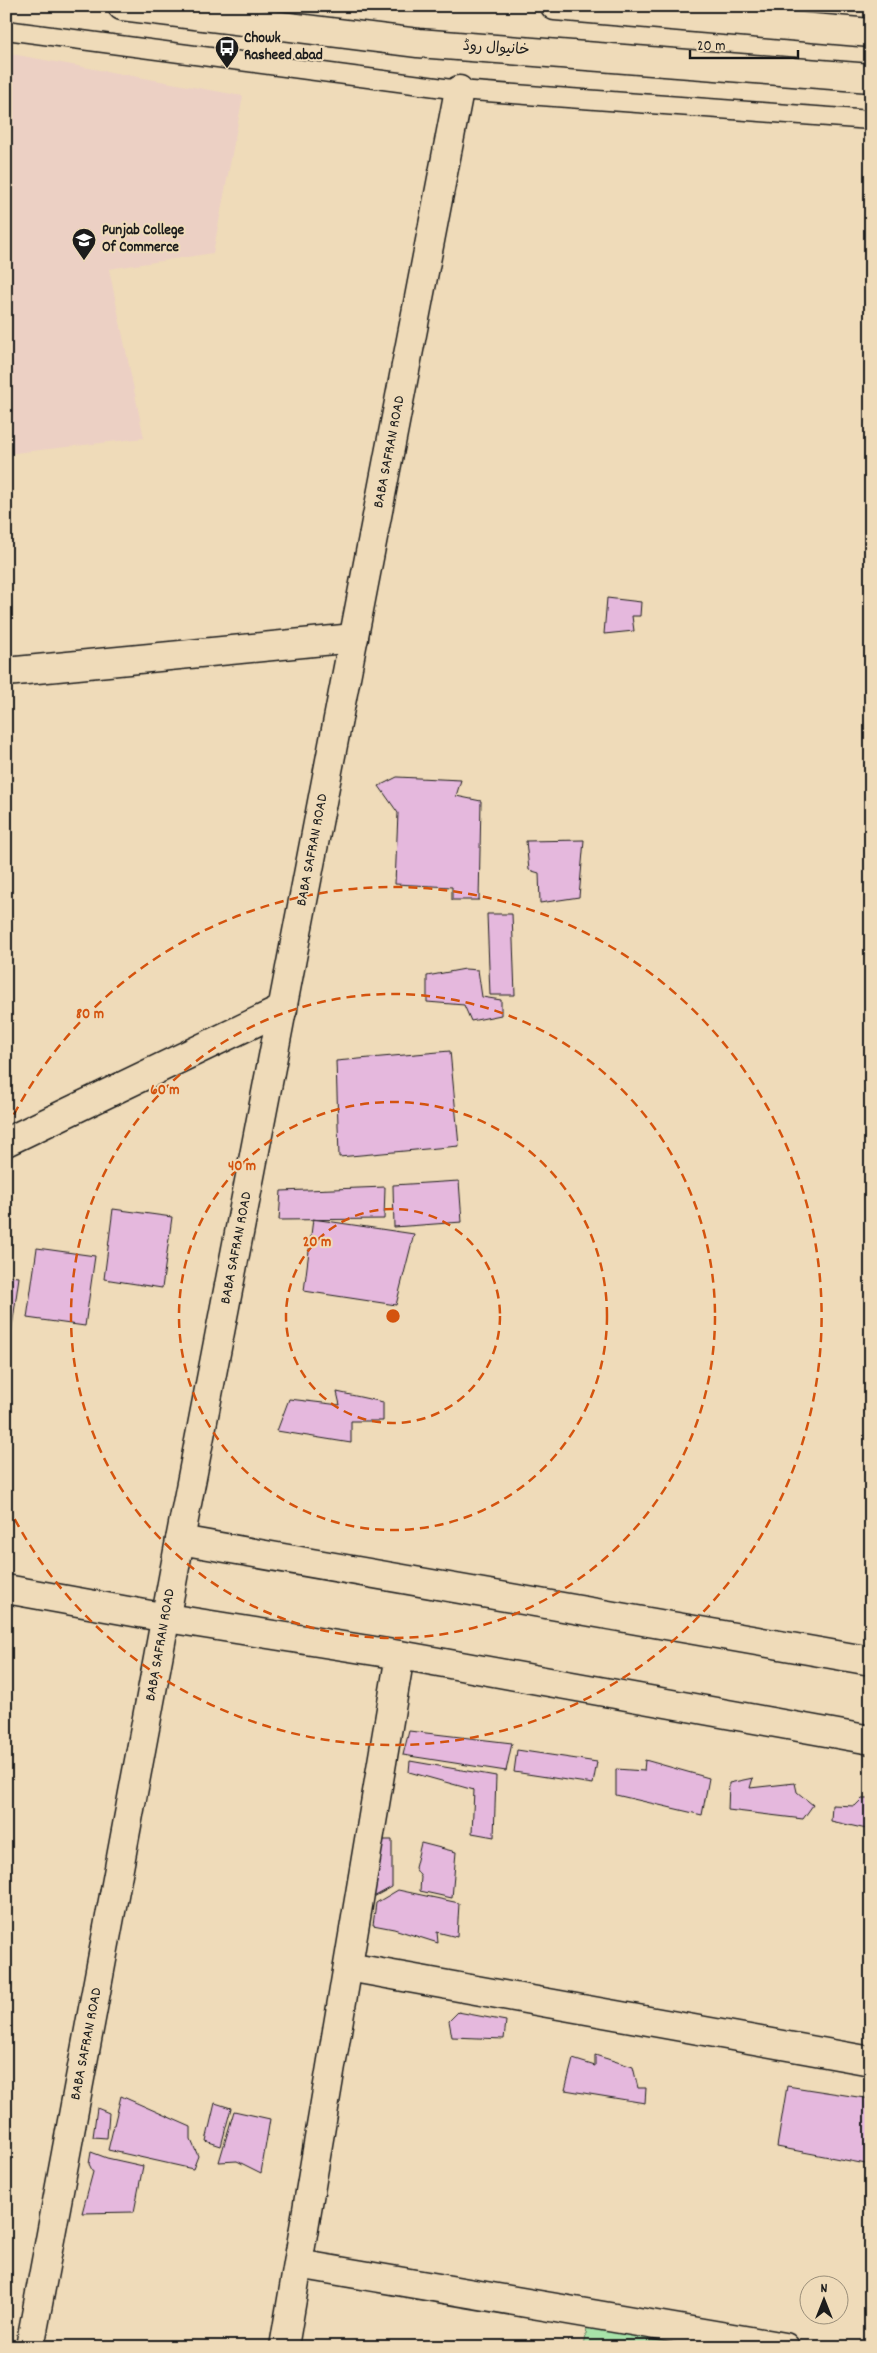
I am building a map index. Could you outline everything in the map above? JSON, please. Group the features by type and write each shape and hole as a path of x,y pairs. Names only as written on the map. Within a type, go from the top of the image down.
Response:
{"street":[{"name":"خانیوال روڈ","path":"122,6 418,43 871,78"},
{"path":"555,6 871,33"},
{"name":"BABA SAFRAN ROAD","path":"30,2347 180,1540 459,90"},
{"path":"6,672 354,638"},
{"path":"6,1142 283,1009"},
{"path":"180,1540 871,1661"},
{"path":"6,1589 166,1618 400,1655 871,1740"},
{"path":"284,2347 400,1655"},
{"path":"348,1967 871,2061"},
{"path":"298,2264 785,2347"}],"lane":[{"path":"6,30 459,90 871,120"}],"shaded area":[{"name":"Punjab College Of Commerce","path":"6,53 243,96 213,253 109,269 144,438 6,454"}],"green space":[{"path":"588,2323 728,2347 584,2347"}],"building":[{"path":"607,598 641,602 640,616 632,616 634,631 604,634"},
{"path":"397,777 461,780 456,796 481,801 479,900 452,900 452,887 395,884 398,813 379,786"},
{"path":"584,840 579,897 540,903 539,873 529,870 526,841"},
{"path":"487,914 512,914 515,995 490,995"},
{"path":"465,969 478,970 482,997 501,1000 501,1015 471,1021 464,1005 427,1002 427,976"},
{"path":"450,1051 459,1146 339,1157 336,1061"},
{"path":"459,1181 462,1222 394,1227 393,1185"},
{"path":"385,1187 384,1219 279,1220 281,1191"},
{"path":"113,1209 172,1217 162,1288 104,1279"},
{"path":"313,1219 414,1234 396,1305 304,1291"},
{"path":"37,1248 95,1256 85,1326 27,1318"},
{"path":"6,1276 19,1277 9,1349 6,1348"},
{"path":"337,1392 383,1402 383,1421 351,1421 351,1443 277,1431 289,1399 340,1405"},
{"path":"409,1731 512,1743 506,1771 403,1755"},
{"path":"517,1750 597,1762 593,1784 514,1772"},
{"path":"645,1760 709,1778 702,1815 616,1795 616,1769 644,1771"},
{"path":"410,1761 496,1776 494,1837 472,1833 474,1790 409,1772"},
{"path":"753,1778 750,1788 795,1783 797,1792 813,1805 803,1819 728,1810 729,1783"},
{"path":"862,1799 871,1799 871,1830 831,1821 832,1805 855,1806"},
{"path":"376,1840 392,1840 392,1887 368,1900"},
{"path":"421,1843 456,1852 452,1898 420,1891 421,1877 415,1868"},
{"path":"398,1890 459,1903 457,1937 437,1932 438,1943 394,1929 373,1925 376,1903"},
{"path":"458,2012 506,2021 504,2039 452,2037 449,2021"},
{"path":"595,2055 633,2067 638,2088 646,2088 645,2103 565,2090 573,2059 595,2066"},
{"path":"787,2086 871,2099 871,2138 866,2164 777,2147"},
{"path":"121,2096 191,2127 191,2140 198,2156 193,2169 108,2150"},
{"path":"215,2103 231,2108 221,2146 206,2141"},
{"path":"97,2108 109,2113 107,2138 93,2137"},
{"path":"234,2111 270,2119 261,2173 237,2161 219,2162"},
{"path":"91,2152 107,2158 143,2166 134,2212 82,2213 93,2172 89,2164"}],"place":[{"name":"Chowk Rasheed abad","path":"227,69"},
{"name":"Punjab College Of Commerce","path":"84,261"}]}
